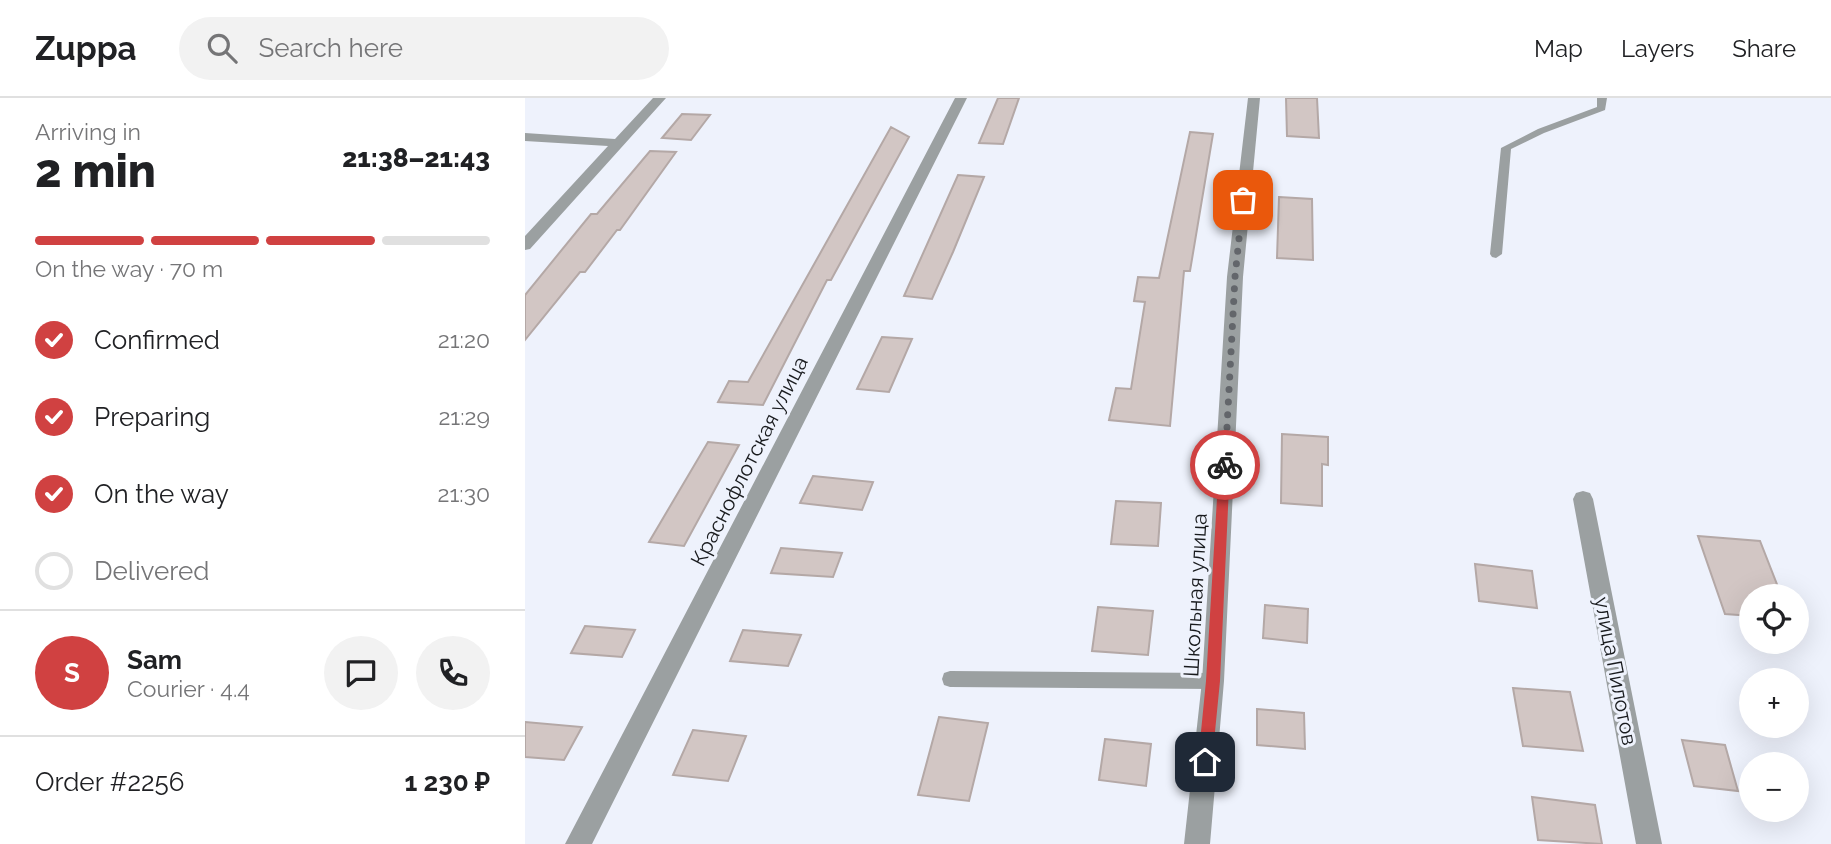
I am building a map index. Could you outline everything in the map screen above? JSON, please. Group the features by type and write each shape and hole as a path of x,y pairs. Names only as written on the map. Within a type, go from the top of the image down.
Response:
{"street":[{"path":"525,245 660,98"},
{"name":"Краснофлотская улица","path":"578,844 961,98"},
{"name":"Школьная улица","path":"1197,844 1213,681 1235,277 1254,98"},
{"path":"525,138 618,144"},
{"name":"улица Пилотов","path":"1583,499 1649,844"}],"lane":[{"path":"1496,254 1506,148 1541,131 1602,108 1602,98"},
{"path":"950,679 1213,681"}],"building":[{"path":"998,98 1019,98 1003,144 979,143"},
{"path":"1286,98 1317,98 1319,138 1287,136"},
{"path":"682,114 710,115 691,140 662,138"},
{"path":"891,127 909,137 831,280 827,280 763,405 718,402 729,381 748,382"},
{"path":"1190,132 1213,134 1190,271 1184,271 1170,426 1109,420 1116,388 1131,389 1145,302 1134,301 1138,277 1159,278"},
{"path":"650,151 676,152 620,230 617,230 585,272 580,272 525,340 525,295 591,214 597,214"},
{"path":"958,175 984,177 953,252 932,299 904,296"},
{"path":"1279,197 1312,199 1313,260 1277,258"},
{"path":"882,337 912,339 889,392 857,389"},
{"path":"1282,434 1328,437 1328,465 1322,464 1322,506 1281,503"},
{"path":"708,442 739,445 684,546 649,542"},
{"path":"813,476 873,482 862,510 800,503"},
{"path":"1116,501 1161,503 1158,546 1111,544"},
{"path":"1698,536 1760,541 1777,584 1739,584 1739,615 1725,614"},
{"path":"781,548 842,553 833,577 771,573"},
{"path":"1475,564 1532,571 1537,608 1479,601"},
{"path":"1265,605 1308,609 1307,643 1263,638"},
{"path":"1098,607 1153,611 1148,655 1092,651"},
{"path":"585,626 635,630 622,657 571,653"},
{"path":"743,630 801,635 788,666 730,661"},
{"path":"1513,688 1570,692 1583,751 1523,746"},
{"path":"1257,709 1304,713 1305,749 1257,745"},
{"path":"939,717 988,723 969,801 918,795"},
{"path":"525,722 582,727 564,760 525,757"},
{"path":"693,730 746,736 728,781 673,775"},
{"path":"1105,739 1151,744 1146,786 1099,780"},
{"path":"1682,740 1725,745 1738,791 1694,786"},
{"path":"1532,797 1595,805 1602,844 1538,840"}],"way so far":[{"path":"1225,465 1235,277 1243,200"}],"route":[{"path":"1205,762 1213,681 1225,465"}]}
